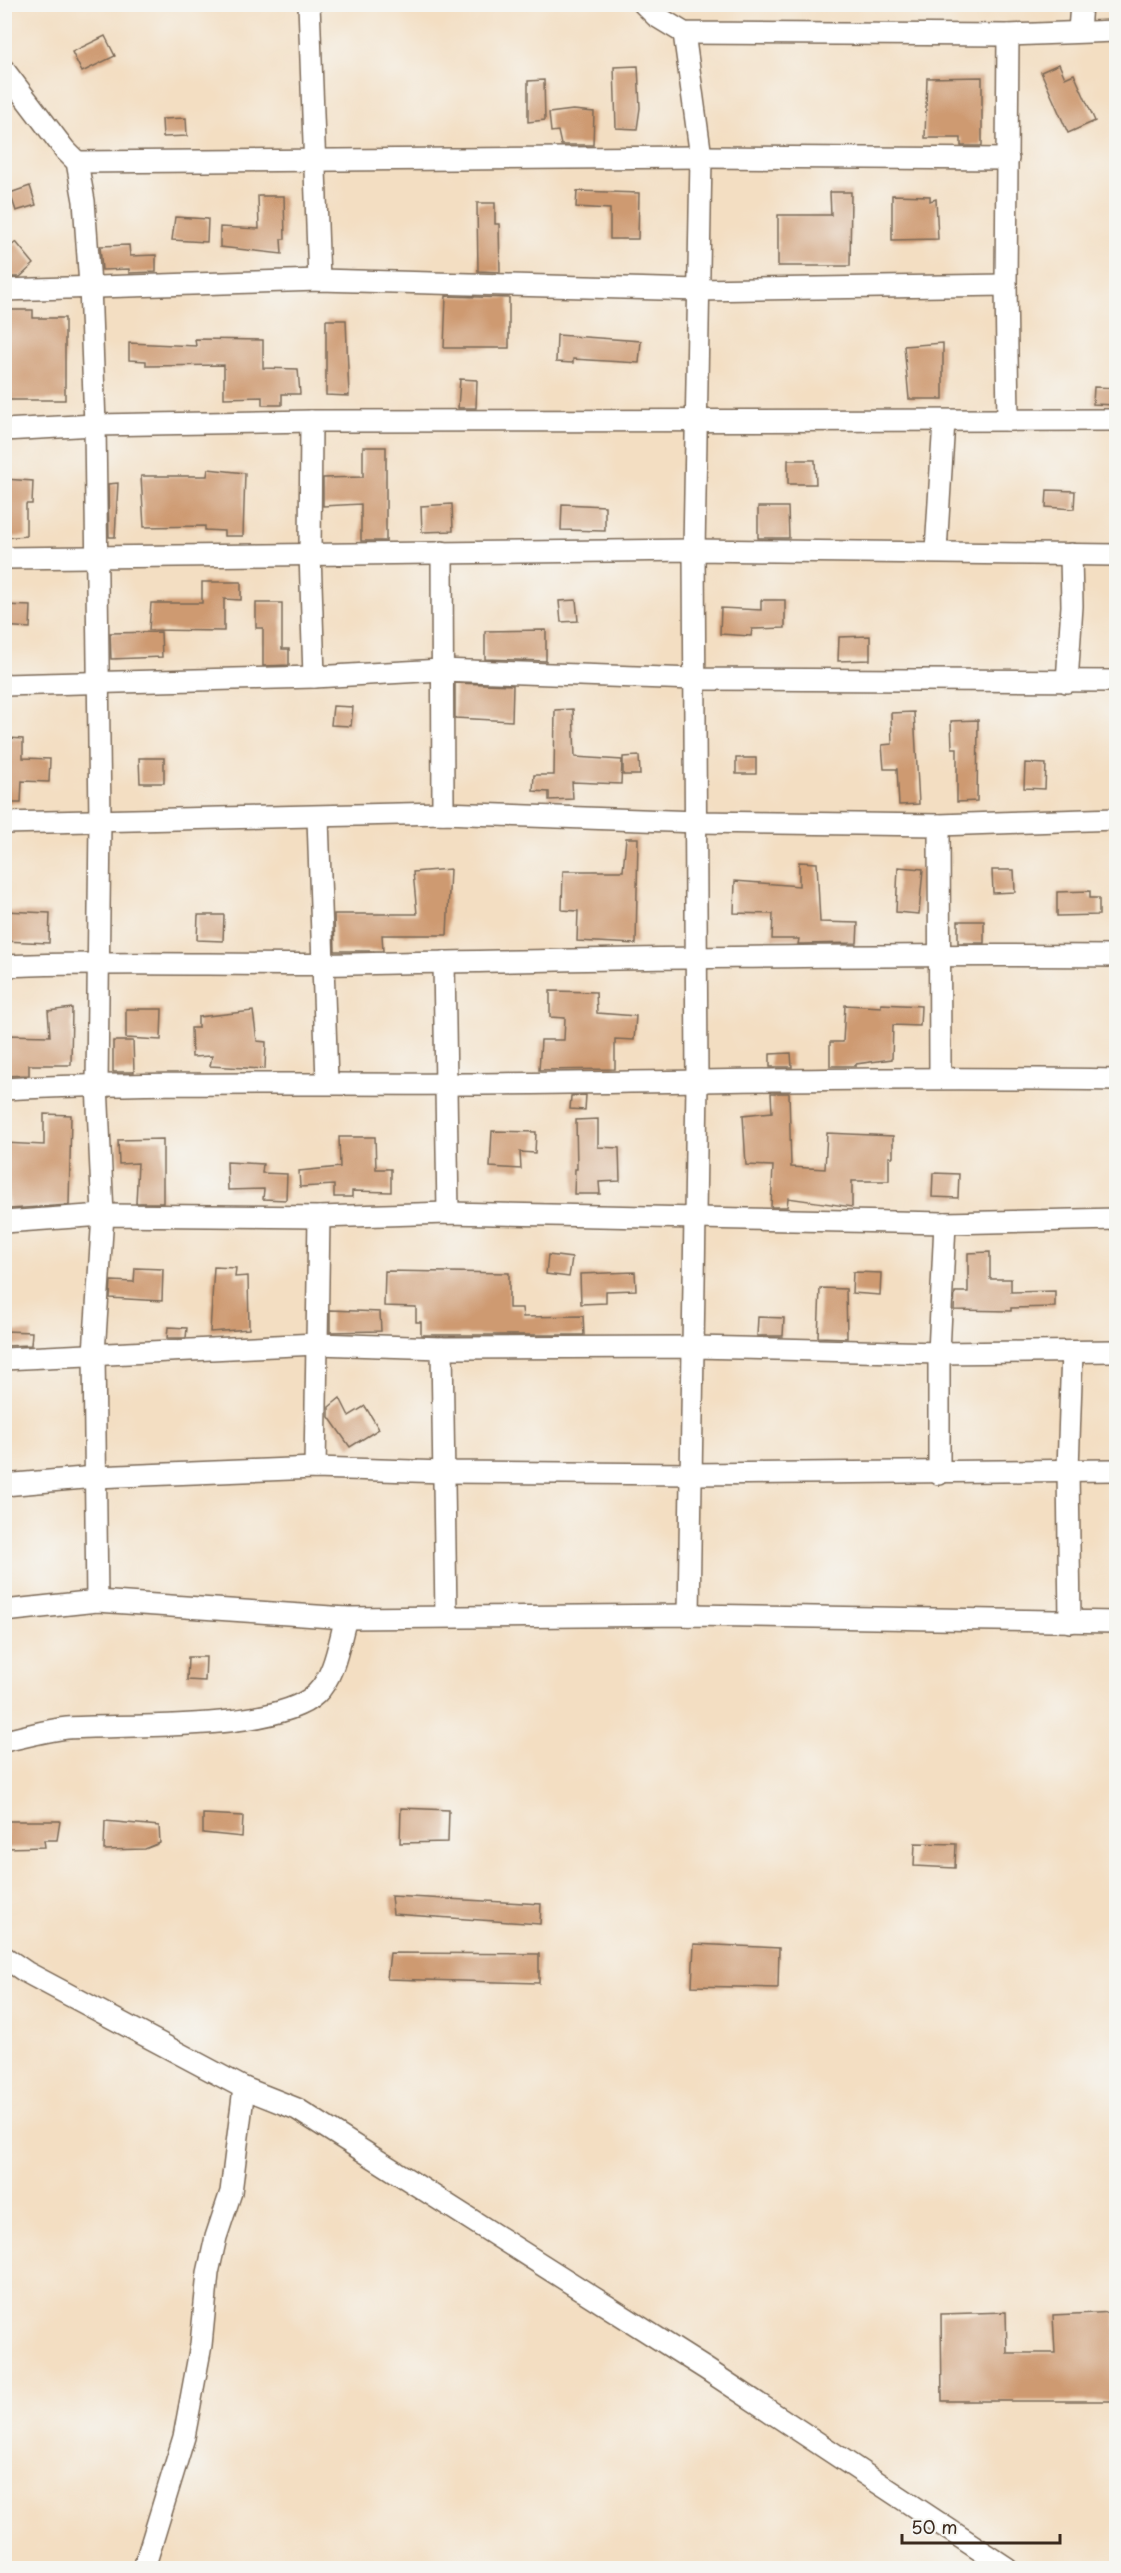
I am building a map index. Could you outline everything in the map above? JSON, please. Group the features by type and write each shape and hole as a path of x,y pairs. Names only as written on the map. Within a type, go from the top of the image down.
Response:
{"street":[{"path":"309,4 317,159 319,280"},
{"path":"645,4 656,16 684,33 1008,35 1116,31"},
{"path":"1079,31 1081,4"},
{"path":"684,33 701,157 694,550 697,822 694,958 697,1082 689,1615"},
{"path":"1008,35 1006,285 1008,420"},
{"path":"4,70 65,150 78,162 84,201 90,285 95,425 100,820 97,1084 103,1215 94,1353 97,1601"},
{"path":"78,162 701,157 1008,159"},
{"path":"4,290 90,285 319,280 699,290 1006,285"},
{"path":"4,430 95,425 311,421 1116,420"},
{"path":"311,421 310,553 314,677"},
{"path":"936,551 944,421"},
{"path":"4,558 694,550 936,551 1116,555"},
{"path":"442,552 443,813"},
{"path":"1067,682 1072,606 1071,554"},
{"path":"4,685 314,677 441,670 694,679 1116,681"},
{"path":"4,824 100,820 318,818 443,813 697,822 939,825 1116,819"},
{"path":"318,818 327,1083"},
{"path":"939,825 940,1077"},
{"path":"4,966 100,962 324,964 940,954 1116,956"},
{"path":"444,962 448,1213"},
{"path":"4,1089 97,1084 697,1082 940,1077 1116,1080"},
{"path":"4,1222 103,1215 319,1217 448,1213 945,1223 1116,1219"},
{"path":"315,1468 319,1217"},
{"path":"939,1474 939,1353 945,1223"},
{"path":"4,1359 317,1344 442,1348 694,1347 939,1353 1116,1352"},
{"path":"442,1348 446,1472 446,1616"},
{"path":"1070,1622 1068,1469 1072,1352"},
{"path":"4,1485 95,1477 315,1468 446,1472 692,1474 939,1474 1068,1469 1116,1470"},
{"path":"4,1611 97,1601 346,1618 689,1615 1116,1622"},
{"path":"4,1741 65,1728 238,1720 300,1707 318,1692 330,1673 346,1618"},
{"path":"4,1957 26,1972 244,2088 297,2109 696,2362 1006,2568"},
{"path":"144,2568 184,2437 201,2345 208,2273 216,2237 231,2192 244,2088"}],"building":[{"path":"105,36 115,56 82,72 72,52"},
{"path":"1059,64 1065,78 1074,74 1095,121 1068,133 1041,72"},
{"path":"638,66 640,108 637,129 616,128 614,67"},
{"path":"982,77 982,146 961,146 961,138 925,138 927,78"},
{"path":"544,80 545,120 528,122 528,81"},
{"path":"573,110 594,112 593,145 561,145 558,131 551,132 549,113"},
{"path":"186,118 187,136 163,137 162,119"},
{"path":"30,186 36,205 16,211 10,193"},
{"path":"577,191 639,193 638,239 610,239 610,209 576,207"},
{"path":"830,192 851,192 850,266 778,266 778,215 831,215"},
{"path":"892,195 930,196 930,201 936,199 938,239 892,240"},
{"path":"258,196 284,196 285,239 281,239 282,254 220,247 220,227 259,229"},
{"path":"477,203 495,203 495,224 499,224 500,272 478,271"},
{"path":"175,217 208,219 207,242 172,240"},
{"path":"16,242 34,264 20,277 4,277 4,252"},
{"path":"129,245 130,256 156,255 156,272 129,273 129,269 102,270 100,246"},
{"path":"446,296 509,298 509,348 444,348"},
{"path":"4,310 33,310 33,318 65,318 65,400 9,400 7,366 4,366"},
{"path":"326,320 346,320 349,396 326,395"},
{"path":"557,335 641,341 639,363 573,359 573,363 556,362"},
{"path":"195,339 263,340 263,368 298,369 300,394 282,394 282,405 262,405 262,397 224,398 224,365 146,366 146,361 129,360 129,343 196,346"},
{"path":"943,343 943,399 909,399 904,346"},
{"path":"460,379 477,380 476,408 458,408"},
{"path":"1094,387 1116,388 1116,405 1093,404"},
{"path":"363,447 386,447 386,541 361,541 361,504 323,506 323,478 363,477"},
{"path":"788,460 815,460 816,484 788,484"},
{"path":"208,469 245,473 243,536 224,536 224,531 205,530 205,526 144,527 141,476 207,476"},
{"path":"4,479 33,481 32,504 26,504 26,536 4,538"},
{"path":"118,483 115,537 109,537 108,484"},
{"path":"1047,490 1075,491 1074,509 1046,507"},
{"path":"452,504 453,531 422,532 421,506"},
{"path":"562,504 605,506 605,531 561,530"},
{"path":"758,507 788,507 789,538 758,538"},
{"path":"202,582 241,582 241,600 224,599 224,631 149,630 151,603 202,603"},
{"path":"576,600 578,621 561,622 559,601"},
{"path":"761,600 785,600 785,628 752,629 751,636 720,634 721,608 761,610"},
{"path":"256,603 282,603 282,649 289,649 289,665 263,666 263,628 256,628"},
{"path":"4,605 31,606 30,628 4,626"},
{"path":"546,630 546,661 485,659 485,631"},
{"path":"161,632 162,657 111,659 110,633"},
{"path":"870,636 870,660 838,661 839,637"},
{"path":"455,683 513,685 512,721 455,718"},
{"path":"333,706 353,707 351,726 331,725"},
{"path":"573,709 575,757 622,760 621,784 572,782 573,799 549,800 549,792 533,791 534,775 554,775 555,710"},
{"path":"914,712 919,804 899,805 897,769 884,769 882,745 892,744 891,713"},
{"path":"978,720 977,801 957,802 957,748 952,748 951,721"},
{"path":"9,738 23,739 23,758 50,759 49,782 22,781 21,803 4,803"},
{"path":"639,756 640,775 623,775 623,757"},
{"path":"139,758 164,758 164,783 140,783"},
{"path":"736,758 756,758 756,774 736,774"},
{"path":"1025,763 1046,764 1045,789 1024,788"},
{"path":"626,838 638,838 636,944 577,941 578,911 562,910 563,871 623,871"},
{"path":"799,862 817,863 820,922 858,923 857,943 798,944 799,939 772,939 773,914 734,913 735,881 799,886"},
{"path":"898,867 923,869 919,914 896,912"},
{"path":"450,869 447,935 382,935 383,951 335,951 334,914 417,914 413,872"},
{"path":"992,870 1014,870 1015,892 993,893"},
{"path":"1090,891 1090,898 1099,898 1099,915 1057,916 1057,892"},
{"path":"4,911 50,913 49,943 4,941"},
{"path":"198,915 224,915 223,941 197,940"},
{"path":"958,921 984,921 984,943 958,943"},
{"path":"550,991 596,992 597,1013 636,1016 634,1040 615,1039 615,1069 539,1070 541,1040 564,1040 565,1018 550,1017"},
{"path":"881,1004 921,1006 920,1026 893,1025 892,1059 856,1064 856,1066 830,1066 830,1042 843,1042 845,1005 881,1007"},
{"path":"72,1008 71,1065 29,1065 29,1075 4,1076 4,1035 50,1036 48,1011"},
{"path":"126,1009 162,1009 161,1040 126,1038"},
{"path":"253,1011 257,1041 266,1042 265,1069 210,1066 212,1056 192,1057 191,1028 198,1028 198,1017"},
{"path":"113,1041 133,1041 134,1072 113,1072"},
{"path":"791,1053 792,1067 770,1067 770,1054"},
{"path":"771,1093 789,1093 791,1167 825,1169 827,1133 893,1136 893,1157 889,1157 889,1181 852,1181 852,1207 788,1198 787,1207 771,1207 773,1166 746,1165 743,1115 772,1112"},
{"path":"586,1095 585,1110 570,1109 571,1096"},
{"path":"44,1114 71,1115 69,1205 9,1209 4,1143 44,1145"},
{"path":"598,1119 598,1147 619,1148 620,1181 599,1182 600,1194 574,1194 575,1169 577,1169 576,1120"},
{"path":"492,1131 536,1132 535,1153 520,1152 521,1169 490,1167"},
{"path":"339,1137 375,1137 376,1169 391,1169 391,1192 352,1191 352,1197 334,1197 334,1185 300,1187 299,1171 340,1167"},
{"path":"163,1139 163,1203 136,1203 138,1163 119,1164 118,1140"},
{"path":"227,1162 263,1164 262,1173 287,1174 286,1200 263,1199 264,1189 228,1190"},
{"path":"933,1173 959,1174 958,1198 932,1197"},
{"path":"990,1252 990,1279 1011,1279 1011,1292 1055,1291 1055,1307 1011,1308 1011,1311 954,1310 955,1292 968,1292 968,1253"},
{"path":"548,1255 572,1258 569,1277 546,1274"},
{"path":"214,1267 236,1268 235,1277 248,1276 249,1329 210,1332"},
{"path":"135,1268 163,1269 162,1301 110,1298 111,1281 134,1282"},
{"path":"385,1271 509,1273 509,1308 522,1308 523,1317 583,1316 584,1335 421,1335 421,1322 416,1322 416,1307 384,1306"},
{"path":"635,1272 636,1290 606,1291 606,1303 581,1304 580,1274"},
{"path":"853,1272 881,1273 880,1295 852,1293"},
{"path":"820,1288 846,1289 847,1338 818,1337"},
{"path":"330,1310 380,1312 381,1331 330,1332"},
{"path":"758,1317 784,1318 783,1336 757,1336"},
{"path":"168,1327 187,1328 186,1338 167,1338"},
{"path":"4,1331 32,1332 31,1345 4,1346"},
{"path":"340,1398 349,1416 365,1406 379,1429 350,1447 329,1417 329,1407"},
{"path":"188,1657 206,1657 205,1681 187,1680"},
{"path":"401,1808 449,1810 448,1842 400,1843"},
{"path":"203,1814 243,1816 242,1837 203,1833"},
{"path":"7,1821 60,1821 57,1840 44,1840 45,1847 6,1848"},
{"path":"105,1821 159,1826 160,1843 145,1849 104,1850"},
{"path":"915,1843 956,1844 955,1868 914,1866"},
{"path":"391,1896 541,1904 540,1924 393,1914"},
{"path":"694,1944 779,1948 778,1988 692,1986"},
{"path":"390,1953 539,1954 539,1983 387,1979"},
{"path":"1006,2312 1007,2353 1055,2353 1053,2315 1116,2312 1116,2401 942,2401 941,2314"}]}
